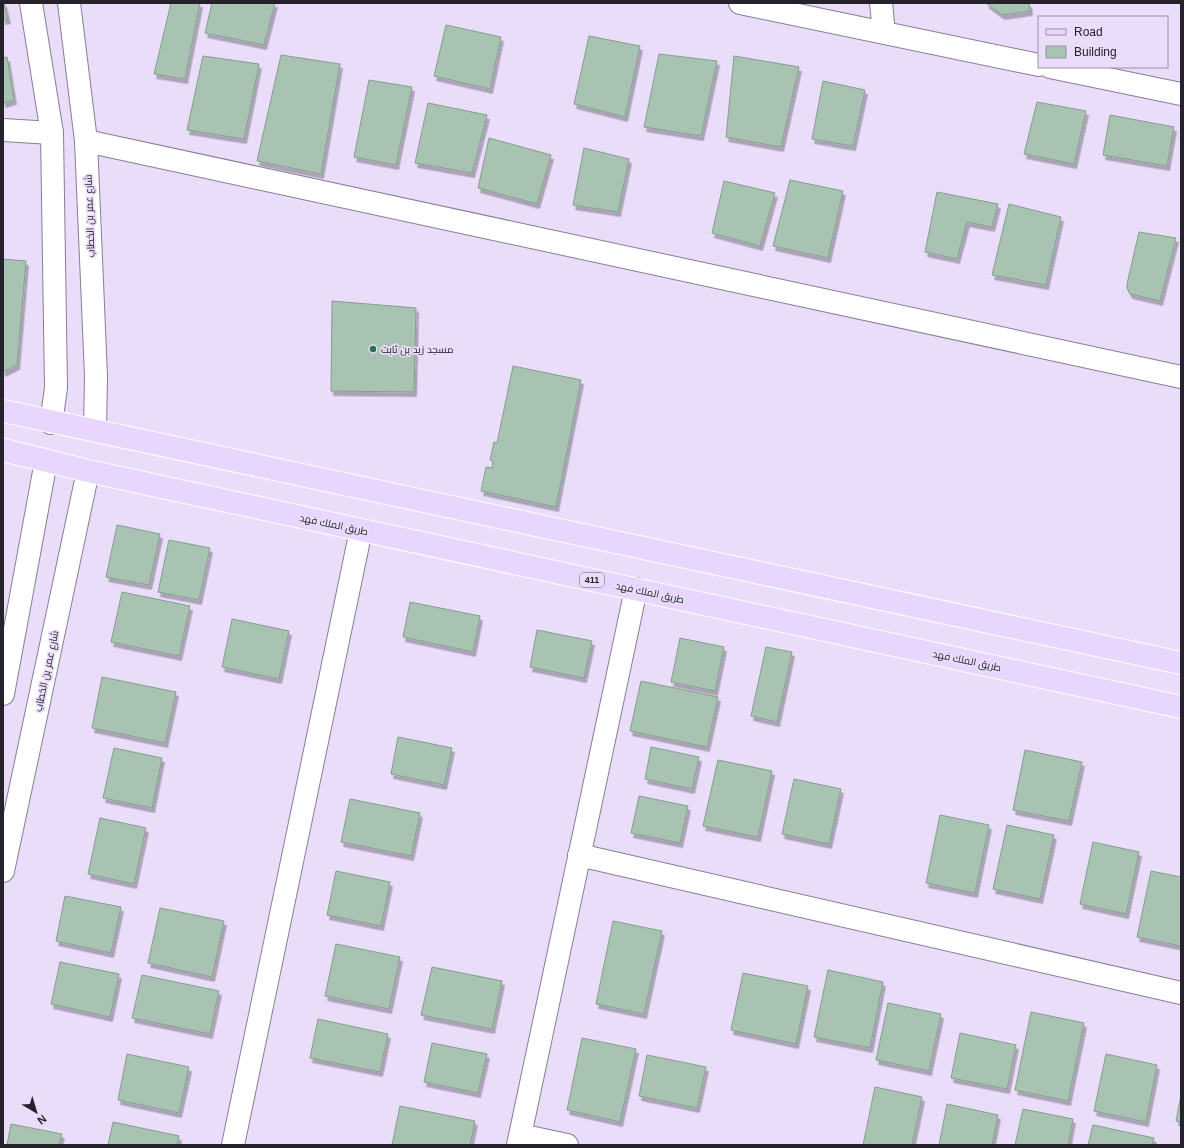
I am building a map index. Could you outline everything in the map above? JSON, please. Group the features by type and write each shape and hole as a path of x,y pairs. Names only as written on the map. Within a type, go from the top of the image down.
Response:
{"main road":[{"path":"3,411 51,423 95,430 1181,663"},
{"name":"طريق الملك فهد","path":"3,450 88,471 1181,707"}],"street":[{"path":"31,3 52,134 56,388 51,423"},
{"name":"شارع عمر بن الخطاب","path":"70,3 86,141 96,376 95,430"},
{"path":"740,3 1038,65"},
{"path":"881,3 884,33"},
{"path":"1055,68 1181,94"},
{"path":"3,130 52,134"},
{"path":"86,141 1181,377"},
{"path":"4,682 46,461"},
{"name":"شارع عمر بن الخطاب","path":"3,871 88,471"},
{"path":"233,1145 361,530"},
{"path":"567,1145 519,1140 636,589"},
{"path":"579,855 1181,993"}],"building":[{"path":"3,3 8,19 3,20"},
{"path":"171,3 200,3 185,79 154,74"},
{"path":"212,3 275,3 264,45 205,33"},
{"path":"986,3 1029,3 1030,11 1002,15"},
{"path":"446,25 501,37 490,89 434,76"},
{"path":"589,36 640,46 625,117 574,104"},
{"path":"659,54 717,61 701,136 644,127"},
{"path":"281,55 340,64 321,174 257,161"},
{"path":"203,56 259,64 244,139 187,130"},
{"path":"734,56 799,67 781,147 726,137"},
{"path":"7,57 14,100 3,103 3,58"},
{"path":"369,80 412,87 396,165 354,157"},
{"path":"823,81 865,90 853,146 812,139"},
{"path":"1037,102 1086,111 1074,164 1024,154"},
{"path":"428,103 487,115 472,173 415,163"},
{"path":"1110,115 1174,127 1167,166 1103,155"},
{"path":"489,138 551,155 537,204 478,188"},
{"path":"584,148 629,159 618,212 573,205"},
{"path":"790,180 843,191 828,258 773,246"},
{"path":"724,181 775,193 760,246 712,233"},
{"path":"937,192 998,204 992,227 967,222 957,259 925,252"},
{"path":"1009,204 1061,217 1046,285 992,275"},
{"path":"1139,232 1176,238 1160,301 1130,294 1127,288"},
{"path":"3,259 26,261 17,365 3,372"},
{"name":"مسجد زيد بن ثابت","path":"332,301 416,308 414,392 331,391"},
{"path":"513,366 581,380 556,507 481,491 486,467 492,468 493,461 490,460 494,442 497,443"},
{"path":"117,525 160,534 149,585 106,577"},
{"path":"169,540 210,548 199,600 158,592"},
{"path":"122,592 190,606 179,656 111,642"},
{"path":"410,602 480,616 473,652 403,637"},
{"path":"232,619 289,631 279,679 222,667"},
{"path":"537,630 592,641 584,678 530,667"},
{"path":"680,638 724,647 715,691 671,682"},
{"path":"766,647 792,652 777,722 751,716"},
{"path":"102,677 176,692 165,743 92,728"},
{"path":"641,681 718,697 707,747 630,731"},
{"path":"398,737 452,748 444,785 391,774"},
{"path":"651,747 699,757 692,789 645,779"},
{"path":"114,748 162,758 152,808 103,798"},
{"path":"1025,750 1082,762 1069,821 1013,810"},
{"path":"718,760 772,771 758,837 703,826"},
{"path":"794,779 841,789 829,844 782,834"},
{"path":"639,796 688,806 680,843 631,833"},
{"path":"350,799 420,813 411,856 341,842"},
{"path":"940,815 989,825 975,893 926,883"},
{"path":"100,818 146,828 134,884 88,874"},
{"path":"1007,825 1054,835 1040,899 993,889"},
{"path":"1093,842 1139,852 1126,914 1080,904"},
{"path":"336,871 390,882 381,926 327,915"},
{"path":"1151,871 1181,877 1181,946 1137,937"},
{"path":"65,896 121,907 111,953 56,941"},
{"path":"160,908 224,921 212,977 148,963"},
{"path":"613,921 662,931 644,1014 596,1004"},
{"path":"336,944 400,957 389,1009 325,996"},
{"path":"60,962 119,974 110,1017 51,1004"},
{"path":"432,967 502,981 492,1029 421,1015"},
{"path":"828,970 883,982 870,1048 814,1037"},
{"path":"743,973 808,986 796,1044 731,1030"},
{"path":"142,975 219,991 210,1034 132,1018"},
{"path":"888,1003 941,1014 929,1071 876,1060"},
{"path":"1031,1012 1084,1023 1068,1101 1015,1090"},
{"path":"318,1019 388,1034 380,1072 310,1058"},
{"path":"960,1033 1016,1045 1007,1089 951,1078"},
{"path":"582,1038 636,1049 620,1122 567,1110"},
{"path":"432,1043 487,1054 478,1093 424,1082"},
{"path":"127,1054 189,1067 179,1113 118,1100"},
{"path":"1106,1054 1157,1065 1146,1122 1094,1111"},
{"path":"647,1055 706,1067 697,1108 639,1096"},
{"path":"875,1087 922,1097 912,1145 863,1145"},
{"path":"1181,1095 1181,1122 1176,1121"},
{"path":"947,1104 998,1115 992,1145 939,1145"},
{"path":"400,1106 475,1121 470,1145 392,1145"},
{"path":"1023,1109 1073,1119 1068,1145 1015,1145"},
{"path":"113,1122 179,1136 177,1145 108,1145"},
{"path":"11,1124 62,1134 59,1145 7,1145"},
{"path":"1093,1125 1154,1138 1152,1145 1088,1145"}],"place":[{"name":"مسجد زيد بن ثابت","path":"373,349"}]}
